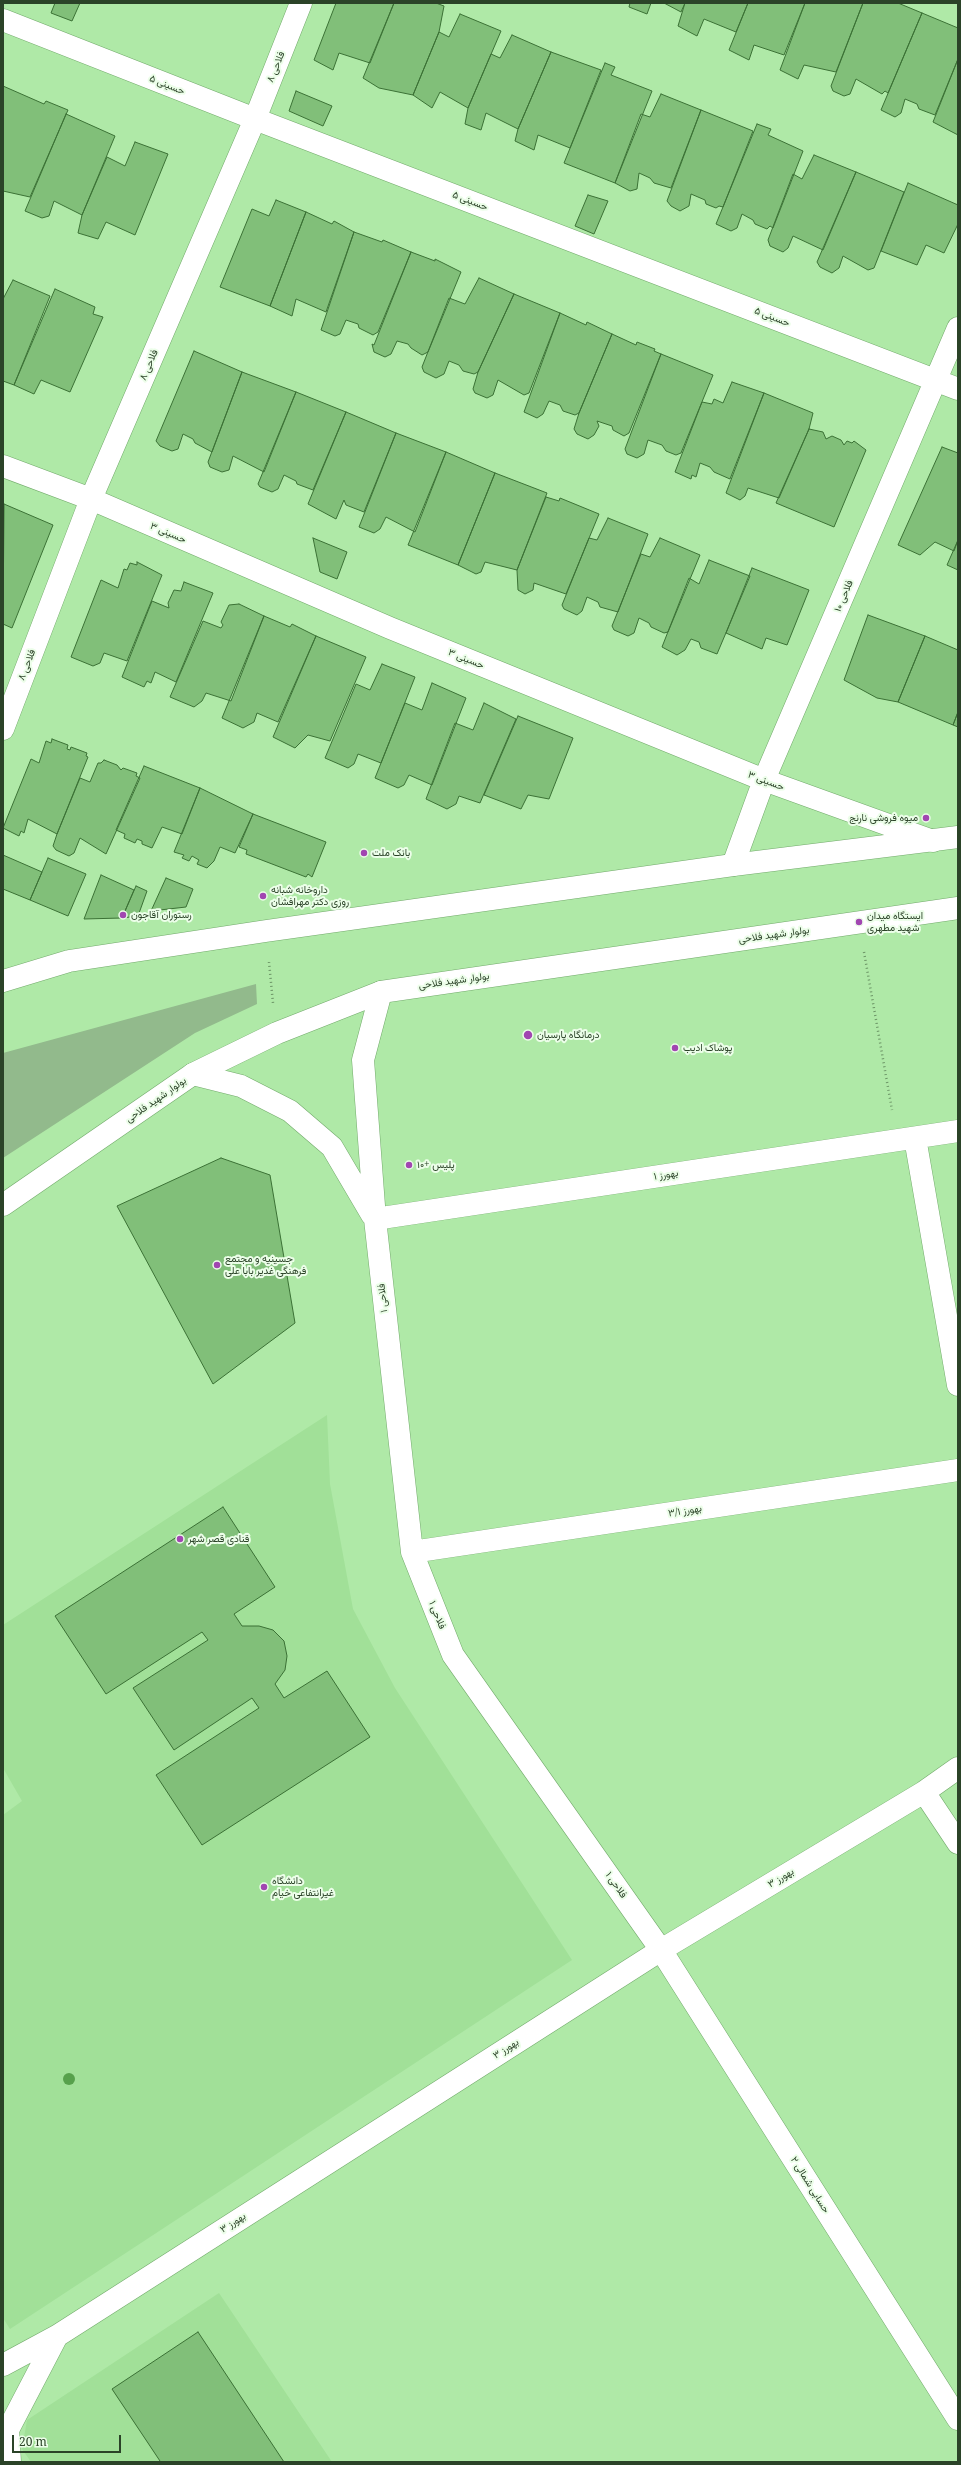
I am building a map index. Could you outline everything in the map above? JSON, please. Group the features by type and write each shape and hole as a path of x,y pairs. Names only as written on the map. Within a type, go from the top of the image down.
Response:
{"street":[{"name":"فلاحی ۸","path":"3,729 91,500 255,119 301,3"},
{"name":"حسینی ۵","path":"3,20 255,119 958,389"},
{"name":"فلاحی ۱۰","path":"733,865 764,780 937,380 958,328"},
{"name":"حسینی ۳","path":"3,466 91,500 390,628 764,780 933,841"},
{"path":"3,981 70,961 266,931 733,865 958,837"},
{"name":"بولوار شهید فلاحی","path":"3,1205 193,1074 277,1033 382,992 958,908"},
{"name":"فلاحی ۱","path":"382,992 363,1060 375,1219 412,1552 453,1655 661,1950"},
{"name":"فلاحی ۱","path":"193,1074 241,1086 290,1111 332,1147 375,1219"},
{"name":"بهورز ۱","path":"375,1219 958,1131"},
{"path":"906,1139 958,1385"},
{"name":"بهورز ۳/۱","path":"412,1552 958,1470"},
{"name":"بهورز ۳","path":"3,2365 57,2336 661,1950 924,1792 958,1768"},
{"path":"924,1792 958,1843"},
{"name":"حسابی شمالی ۲","path":"661,1950 958,2419"},
{"path":"10,2462 8,2430 57,2336"}],"path":[{"path":"859,922 906,1139"},
{"path":"266,931 277,1033"}],"shaded area":[{"path":"256,984 257,1004 195,1033 3,1158 3,1053"},
{"name":"دانشگاه غیرانتفاعی خیام","path":"327,1415 330,1484 353,1609 395,1688 572,1960 10,2329 3,2318 3,1815 22,1801 3,1768 3,1625"},
{"path":"219,2293 332,2462 31,2462 22,2449 27,2420"}],"building":[{"path":"55,3 80,3 72,21 51,13"},
{"path":"336,3 394,3 370,63 339,53 333,70 314,60"},
{"path":"394,3 436,3 444,6 439,32 413,95 379,88 363,78"},
{"path":"630,3 651,3 647,14 629,7"},
{"path":"664,3 685,3 681,12"},
{"path":"685,3 748,3 736,32 704,19 697,36 678,26"},
{"path":"748,3 805,3 784,55 754,45 749,60 729,50"},
{"path":"805,3 863,3 836,72 804,65 798,79 780,70"},
{"path":"863,3 898,3 922,13 888,93 885,91 882,94 856,79 850,94 844,96 833,91 831,86"},
{"path":"922,13 958,28 958,59 935,115 919,109 917,104 905,99 901,113 895,117 881,110"},
{"path":"460,14 501,31 468,108 440,92 432,108 413,95 439,32 449,37"},
{"path":"512,35 551,52 518,129 486,113 481,130 465,124 468,108 491,54 500,58"},
{"path":"551,52 601,70 570,148 538,135 534,150 515,141 518,129"},
{"path":"958,59 958,135 933,122"},
{"path":"605,63 615,67 611,75 652,91 615,183 564,163"},
{"path":"3,86 44,104 46,101 68,110 30,197 3,191"},
{"path":"296,91 332,106 323,126 289,111"},
{"path":"661,94 701,110 671,188 654,183 650,178 639,173 637,189 630,191 615,183 641,114 650,117"},
{"path":"701,110 753,131 723,207 719,206 716,208 706,204 705,200 691,194 689,206 680,211 671,206 667,201"},
{"path":"66,114 115,136 82,215 54,201 49,216 42,218 25,211"},
{"path":"757,124 771,129 768,135 803,151 773,228 770,226 767,229 755,224 753,220 742,214 737,228 731,231 716,224"},
{"path":"135,142 168,154 135,235 106,222 98,239 78,233 82,215 107,157 125,166"},
{"path":"814,155 856,172 823,250 793,236 788,248 783,252 770,246 768,240 793,174 802,179"},
{"path":"856,172 904,192 874,268 868,270 843,256 839,268 832,273 820,267 817,262"},
{"path":"908,183 958,205 958,224 944,253 926,245 917,265 881,251"},
{"path":"588,195 608,201 594,234 575,226"},
{"path":"276,200 306,212 270,306 220,287 252,209 269,216"},
{"path":"306,212 332,224 334,221 354,232 326,312 296,299 292,316 270,306"},
{"path":"354,232 382,242 383,240 411,252 378,332 373,335 359,328 358,324 346,320 340,334 335,336 321,330"},
{"path":"411,252 435,261 435,259 461,272 428,352 422,355 411,348 408,344 397,341 391,354 385,357 374,352 372,344 374,345"},
{"path":"479,278 514,294 478,372 474,374 463,371 459,365 449,361 444,374 436,378 424,372 422,367 449,298 465,304"},
{"path":"13,280 50,296 14,385 3,381 3,299"},
{"path":"55,289 95,307 93,314 103,317 70,392 41,380 34,394 14,385"},
{"path":"514,294 560,313 529,393 524,395 498,380 493,395 487,398 475,393 473,389 478,372"},
{"path":"560,313 586,325 587,322 612,334 579,413 575,415 563,411 560,405 549,401 543,414 537,418 524,412"},
{"path":"612,334 636,345 637,342 655,349 654,351 661,354 629,433 624,436 613,430 612,426 597,421 599,426 594,435 588,439 577,434 574,429 579,413"},
{"path":"194,351 242,372 212,452 195,443 193,439 183,434 178,449 172,451 160,446 156,441"},
{"path":"661,354 713,375 681,453 676,455 666,451 662,445 648,440 644,454 637,458 627,454 625,449"},
{"path":"242,372 296,392 264,472 233,456 229,470 222,472 210,467 208,462"},
{"path":"732,382 764,393 730,479 714,472 710,467 700,463 696,477 692,475 691,479 675,472 702,402 712,404 714,399 723,403"},
{"path":"296,392 346,412 313,490 297,484 296,481 284,475 278,489 272,492 260,487 258,484"},
{"path":"764,393 813,413 809,429 779,498 748,488 745,496 740,500 726,493"},
{"path":"346,412 396,433 364,512 346,505 344,500 336,519 308,504"},
{"path":"809,429 823,432 826,439 832,436 841,440 844,445 847,441 852,443 854,441 866,450 834,527 776,503"},
{"path":"396,433 446,452 415,532 386,517 380,529 374,533 359,527"},
{"path":"942,447 958,453 958,540 954,551 935,542 920,555 898,545"},
{"path":"446,452 495,473 458,565 408,545"},
{"path":"495,473 547,493 517,570 485,562 481,572 476,574 458,565"},
{"path":"546,497 559,501 560,498 599,514 566,594 534,583 533,590 525,594 518,590 517,570"},
{"path":"4,504 53,525 12,628 3,624"},
{"path":"608,518 648,534 618,612 600,607 598,602 587,597 582,611 577,615 564,609 562,605 589,538 597,540"},
{"path":"313,538 347,552 337,579 320,572"},
{"path":"660,538 700,555 668,632 664,633 651,627 649,623 639,618 634,633 628,636 614,630 612,626 641,554 650,557"},
{"path":"958,540 958,570 947,565"},
{"path":"709,560 750,576 717,654 701,648 699,642 691,639 685,650 677,655 662,647 689,578 699,584"},
{"path":"137,562 162,575 127,661 104,653 100,663 93,666 71,657 101,580 118,588 124,569 127,570 130,563 137,565"},
{"path":"752,568 809,590 787,645 766,638 762,649 726,633"},
{"path":"184,582 213,593 176,682 155,672 151,683 147,681 144,687 122,677 152,601 169,608 168,603 174,590 181,591"},
{"path":"239,604 264,616 231,701 206,693 202,701 194,707 170,697 203,621 221,628 223,625 221,622 229,605"},
{"path":"868,615 925,636 898,702 877,698 844,680"},
{"path":"264,616 290,627 292,624 316,636 278,722 257,713 254,722 243,728 222,718"},
{"path":"316,636 366,657 330,741 308,735 295,748 273,737"},
{"path":"925,636 958,650 958,712 953,725 898,702"},
{"path":"382,664 415,677 381,763 358,754 354,764 348,768 325,758 356,684 370,690"},
{"path":"432,683 466,698 432,785 409,775 404,785 398,788 375,778 405,703 422,710"},
{"path":"484,703 516,719 480,803 459,796 456,804 447,809 426,799 455,723 473,730"},
{"path":"958,712 958,727 953,725"},
{"path":"518,716 573,738 549,799 528,795 521,809 484,795"},
{"path":"52,739 68,745 67,749 70,750 71,747 87,753 86,756 88,757 57,834 28,819 24,833 21,831 19,836 3,828 31,759 39,763 46,741 51,743"},
{"path":"104,760 117,765 121,770 123,768 137,773 136,776 140,778 106,854 80,838 74,853 69,856 56,850 53,846 57,834 80,778 90,782 98,763 101,763"},
{"path":"144,766 200,788 182,834 162,827 152,848 142,844 142,841 137,839 135,843 124,838 125,834 116,830"},
{"path":"200,788 253,814 235,853 220,847 214,861 207,868 197,864 199,860 192,856 189,861 182,858 184,855 174,852"},
{"path":"253,814 326,842 312,877 308,874 306,877 246,854 247,850 239,847"},
{"path":"3,855 42,872 30,900 3,889"},
{"path":"48,858 86,874 68,916 30,900"},
{"path":"101,875 134,890 122,918 84,919"},
{"path":"166,878 193,889 186,907 151,911"},
{"path":"136,886 147,891 138,916 122,918"},
{"name":"جسینیه و مجتمع فرهنگی غدیر بابا علی","path":"221,1158 270,1175 295,1323 213,1384 117,1206"},
{"path":"223,1507 275,1587 234,1614 242,1626 259,1626 273,1630 284,1641 287,1656 285,1670 275,1684 284,1698 327,1671 370,1737 202,1845 156,1775 259,1708 252,1698 174,1750 133,1688 208,1640 202,1632 106,1694 55,1616"},
{"path":"198,2332 284,2462 158,2462 160,2461 112,2389"}],"place":[{"name":"میوه فروشی نارنج","path":"926,818"},
{"name":"بانک ملت","path":"364,853"},
{"name":"داروخانه شبانه روزی دکتر مهرافشان","path":"263,896"},
{"name":"رستوران آقاجون","path":"123,915"},
{"name":"ایستگاه میدان شهید مطهری","path":"859,922"},
{"name":"درمانگاه پارسیان","path":"528,1035"},
{"name":"پوشاک ادیب","path":"675,1048"},
{"name":"پلیس +۱۰","path":"409,1165"},
{"name":"جسینیه و مجتمع فرهنگی غدیر بابا علی","path":"217,1265"},
{"name":"قنادی قصر شهر","path":"180,1539"},
{"name":"دانشگاه غیرانتفاعی خیام","path":"264,1887"}]}
